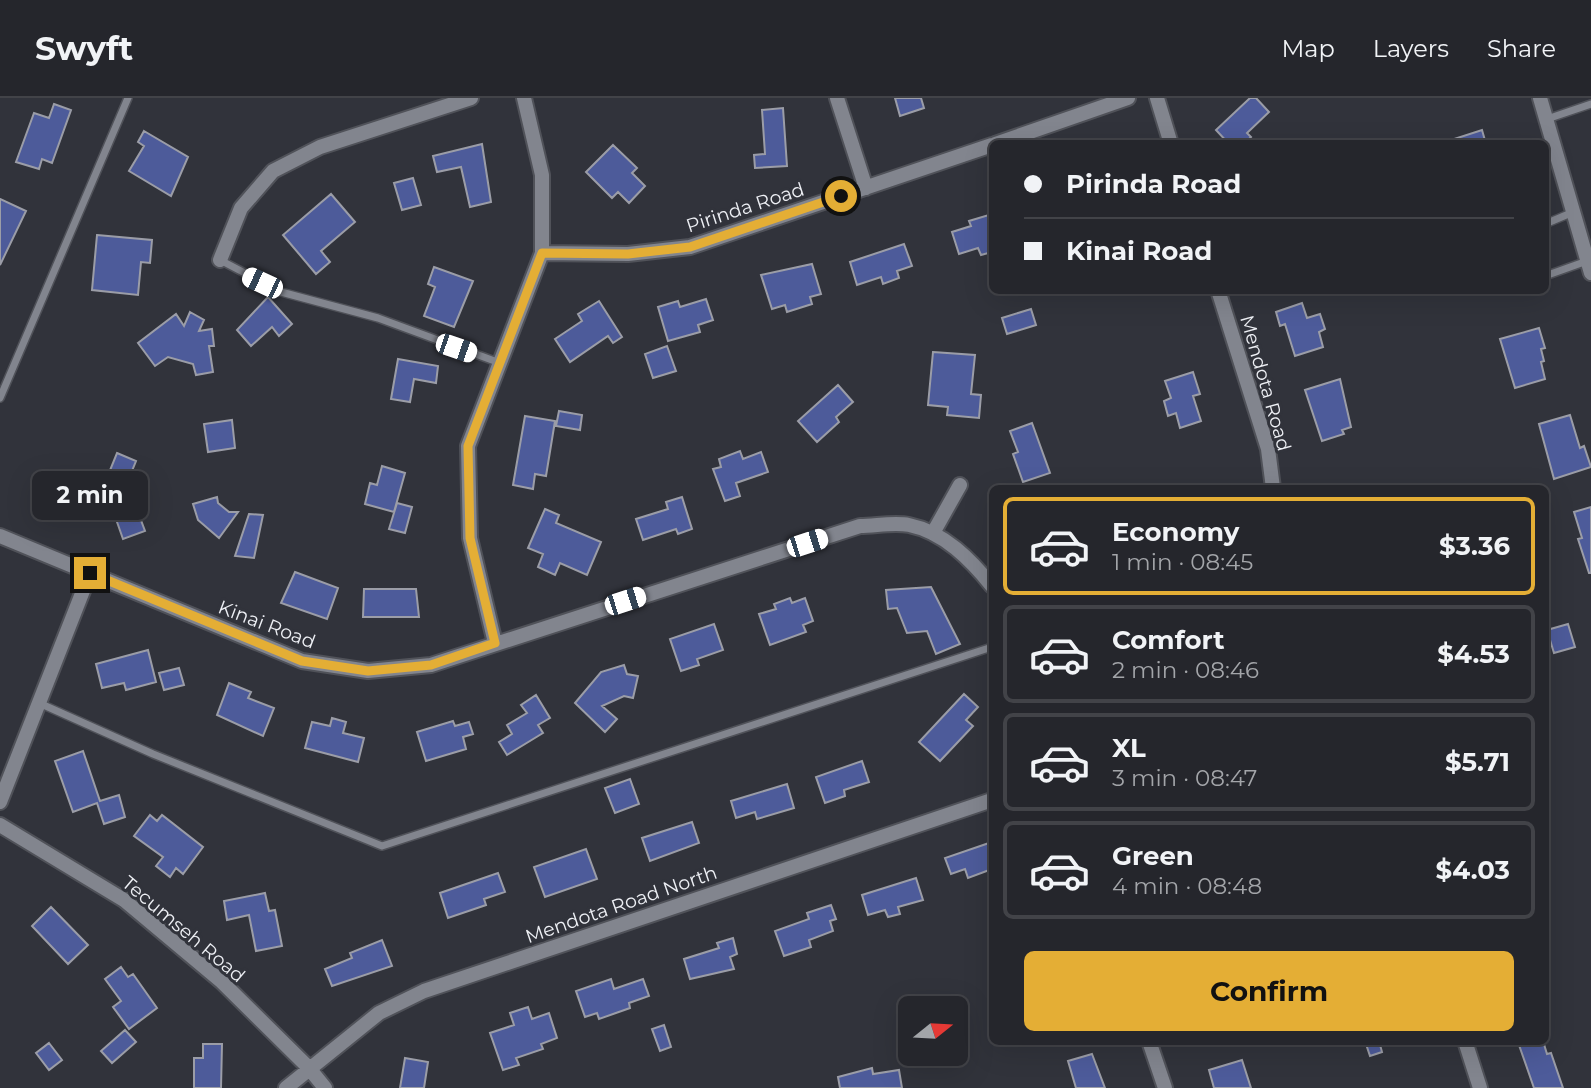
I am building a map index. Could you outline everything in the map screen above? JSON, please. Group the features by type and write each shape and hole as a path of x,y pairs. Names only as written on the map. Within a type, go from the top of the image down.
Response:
{"street":[{"path":"220,260 241,208 273,171 320,147 471,98"},
{"path":"495,643 470,538 468,446 542,253 542,175 524,98"},
{"path":"837,98 866,188"},
{"name":"Pirinda Road","path":"1006,140 1128,98"},
{"path":"1157,98 1170,140"},
{"path":"1540,98 1571,213 1589,267"},
{"name":"Pirinda Road","path":"542,253 628,254 690,247 989,146"},
{"name":"Mendota Road","path":"1219,294 1268,449 1273,485"},
{"path":"933,533 960,485"},
{"name":"Kinai Road","path":"0,536 302,661 368,671 431,665 860,526 908,524 933,533 969,558 989,582"},
{"path":"0,802 90,573"},
{"name":"Mendota Road North","path":"286,1088 379,1013 424,991 989,801"},
{"name":"Tecumseh Road","path":"0,825 124,900 222,982 309,1067 325,1088"},
{"path":"1150,1045 1165,1088"},
{"path":"1466,1045 1480,1088"}],"lane":[{"path":"0,398 128,98"},
{"path":"1579,108 1580,98"},
{"path":"1547,119 1591,104"},
{"path":"1549,222 1571,213"},
{"path":"220,260 281,292 378,318 500,363"},
{"path":"1549,275 1589,267"},
{"path":"39,704 153,754 382,846 989,648"}],"building":[{"path":"895,98 921,98 924,108 900,116"},
{"path":"1250,98 1256,98 1269,112 1247,133 1251,137 1248,140 1225,140 1216,130"},
{"path":"54,104 71,110 52,163 42,159 39,169 16,162 34,113 49,118"},
{"path":"783,108 787,166 755,168 754,155 765,154 762,110"},
{"path":"1482,130 1485,140 1451,140"},
{"path":"144,131 188,157 171,196 129,171 144,146 138,142"},
{"path":"482,144 491,202 470,207 461,167 437,172 433,156"},
{"path":"613,145 637,168 632,173 645,186 629,203 618,192 612,198 586,172"},
{"path":"413,178 421,205 402,210 394,183"},
{"path":"331,194 355,222 321,251 330,262 316,274 283,235"},
{"path":"0,199 26,211 0,265"},
{"path":"989,215 989,253 981,255 978,248 959,254 952,232 971,226 969,221"},
{"path":"97,235 152,240 150,263 141,262 138,295 92,290"},
{"path":"904,244 912,266 897,271 899,278 883,284 881,277 857,285 850,262"},
{"path":"812,264 821,294 810,297 812,304 787,312 785,305 772,309 761,275"},
{"path":"434,267 473,281 454,327 424,316 435,287 428,284"},
{"path":"268,297 292,324 279,336 272,327 251,346 237,330"},
{"path":"706,299 713,320 698,325 700,332 668,341 658,307 678,301 680,307"},
{"path":"599,301 622,337 613,343 608,336 570,362 555,339 582,321 578,314"},
{"path":"1302,303 1307,318 1320,314 1325,329 1319,332 1323,347 1295,356 1285,324 1280,326 1276,312"},
{"path":"1031,309 1036,325 1007,334 1002,318"},
{"path":"190,312 204,320 199,331 212,329 214,346 209,346 213,372 196,375 193,364 168,357 155,366 138,343 176,314 184,326"},
{"path":"1539,328 1545,348 1541,349 1544,361 1541,362 1545,379 1515,388 1500,339"},
{"path":"667,346 676,371 653,378 645,354"},
{"path":"933,352 975,355 971,394 981,395 979,418 947,415 948,407 928,405"},
{"path":"398,359 438,366 436,383 414,379 410,402 391,399"},
{"path":"1193,372 1200,394 1193,396 1201,421 1180,428 1176,413 1168,416 1164,401 1171,398 1165,381"},
{"path":"1340,379 1351,427 1342,430 1344,434 1322,441 1305,390"},
{"path":"838,385 853,402 836,417 839,422 817,442 798,421"},
{"path":"559,411 582,415 580,430 556,426"},
{"path":"1570,415 1580,448 1584,446 1591,467 1554,479 1539,424"},
{"path":"525,416 555,421 546,476 535,474 533,489 513,485"},
{"path":"232,420 235,448 208,452 204,424"},
{"path":"1032,423 1050,473 1023,482 1013,454 1018,452 1010,431"},
{"path":"740,451 743,459 761,452 768,472 736,483 740,496 725,501 713,469 721,467 719,459"},
{"path":"117,453 136,461 132,471 136,471 133,499 145,531 123,539 104,485"},
{"path":"382,466 405,473 394,512 365,504 370,483 377,485"},
{"path":"217,497 218,503 229,512 238,512 219,538 198,520 193,504"},
{"path":"682,497 692,529 678,534 676,529 643,540 636,519 668,509 666,502"},
{"path":"397,503 412,507 405,533 389,529"},
{"path":"1591,507 1589,573 1578,539 1582,538 1574,512"},
{"path":"545,509 559,515 556,523 601,542 587,575 560,563 555,575 538,567 543,554 528,548"},
{"path":"249,514 263,515 254,558 235,556"},
{"path":"295,572 338,588 327,619 281,603"},
{"path":"931,587 960,644 936,654 927,631 907,633 897,608 888,609 886,590"},
{"path":"364,589 416,589 419,617 363,617"},
{"path":"790,598 792,603 805,598 813,621 803,625 806,632 770,645 759,614 776,609 774,604"},
{"path":"714,624 723,650 697,659 699,665 681,671 670,639"},
{"path":"1568,624 1575,647 1554,653 1549,629"},
{"path":"148,650 156,682 126,690 124,683 102,688 96,664"},
{"path":"624,665 627,674 638,676 633,698 624,696 602,706 617,719 605,732 575,703 601,672"},
{"path":"179,668 184,685 164,690 159,673"},
{"path":"229,683 251,692 248,698 274,708 263,736 217,715"},
{"path":"964,694 978,707 966,720 973,726 940,761 919,742"},
{"path":"536,695 550,718 538,725 543,733 507,755 499,742 512,734 507,725 527,713 521,705"},
{"path":"332,718 346,722 343,733 364,738 358,762 305,748 312,722 330,726"},
{"path":"453,721 455,726 469,722 473,734 463,737 466,749 426,761 417,732"},
{"path":"83,751 100,801 119,795 125,817 104,824 97,803 73,812 55,761"},
{"path":"862,761 869,782 844,790 845,796 825,803 816,777"},
{"path":"630,779 639,804 615,813 605,788"},
{"path":"787,784 794,808 757,819 755,812 736,818 731,801"},
{"path":"150,815 157,821 162,815 203,847 183,874 176,868 170,877 156,866 163,857 134,836"},
{"path":"692,822 699,843 650,861 642,838"},
{"path":"989,843 989,870 968,878 965,869 951,874 945,858"},
{"path":"586,849 597,879 545,897 534,867"},
{"path":"498,873 505,892 484,899 486,905 448,918 440,893"},
{"path":"916,878 923,900 898,907 900,914 888,917 885,910 868,915 862,895"},
{"path":"265,893 269,911 275,910 282,946 256,951 249,915 227,920 224,901"},
{"path":"831,905 836,919 830,921 833,931 809,940 811,947 784,956 775,931 809,919 807,913"},
{"path":"51,907 88,945 68,964 32,926"},
{"path":"733,938 737,954 730,957 734,969 690,979 684,959 719,948 717,943"},
{"path":"382,940 392,966 332,986 325,969 352,958 350,953"},
{"path":"121,967 128,977 133,974 157,1008 129,1029 113,1007 121,1001 105,979"},
{"path":"611,979 614,989 643,979 649,996 629,1003 630,1008 599,1019 597,1013 585,1017 576,991"},
{"path":"528,1007 532,1019 549,1013 557,1038 541,1044 543,1049 516,1058 519,1065 503,1070 490,1033 514,1025 510,1013"},
{"path":"664,1025 671,1047 660,1051 652,1029"},
{"path":"125,1030 136,1042 112,1063 101,1051"},
{"path":"49,1043 62,1060 49,1070 36,1053"},
{"path":"203,1044 222,1044 221,1088 194,1088 194,1058 203,1058"},
{"path":"1366,1045 1380,1045 1382,1052 1370,1056"},
{"path":"1519,1045 1544,1045 1547,1054 1551,1053 1563,1088 1534,1088"},
{"path":"1092,1054 1105,1088 1076,1088 1068,1061"},
{"path":"405,1058 428,1062 424,1088 400,1088"},
{"path":"1242,1060 1251,1088 1214,1088 1209,1070"},
{"path":"872,1068 873,1074 899,1070 902,1088 840,1088 838,1077"}],"route":[{"path":"90,573 302,661 368,671 431,665 495,643 470,538 468,446 542,253 628,254 690,247 841,196"}]}
